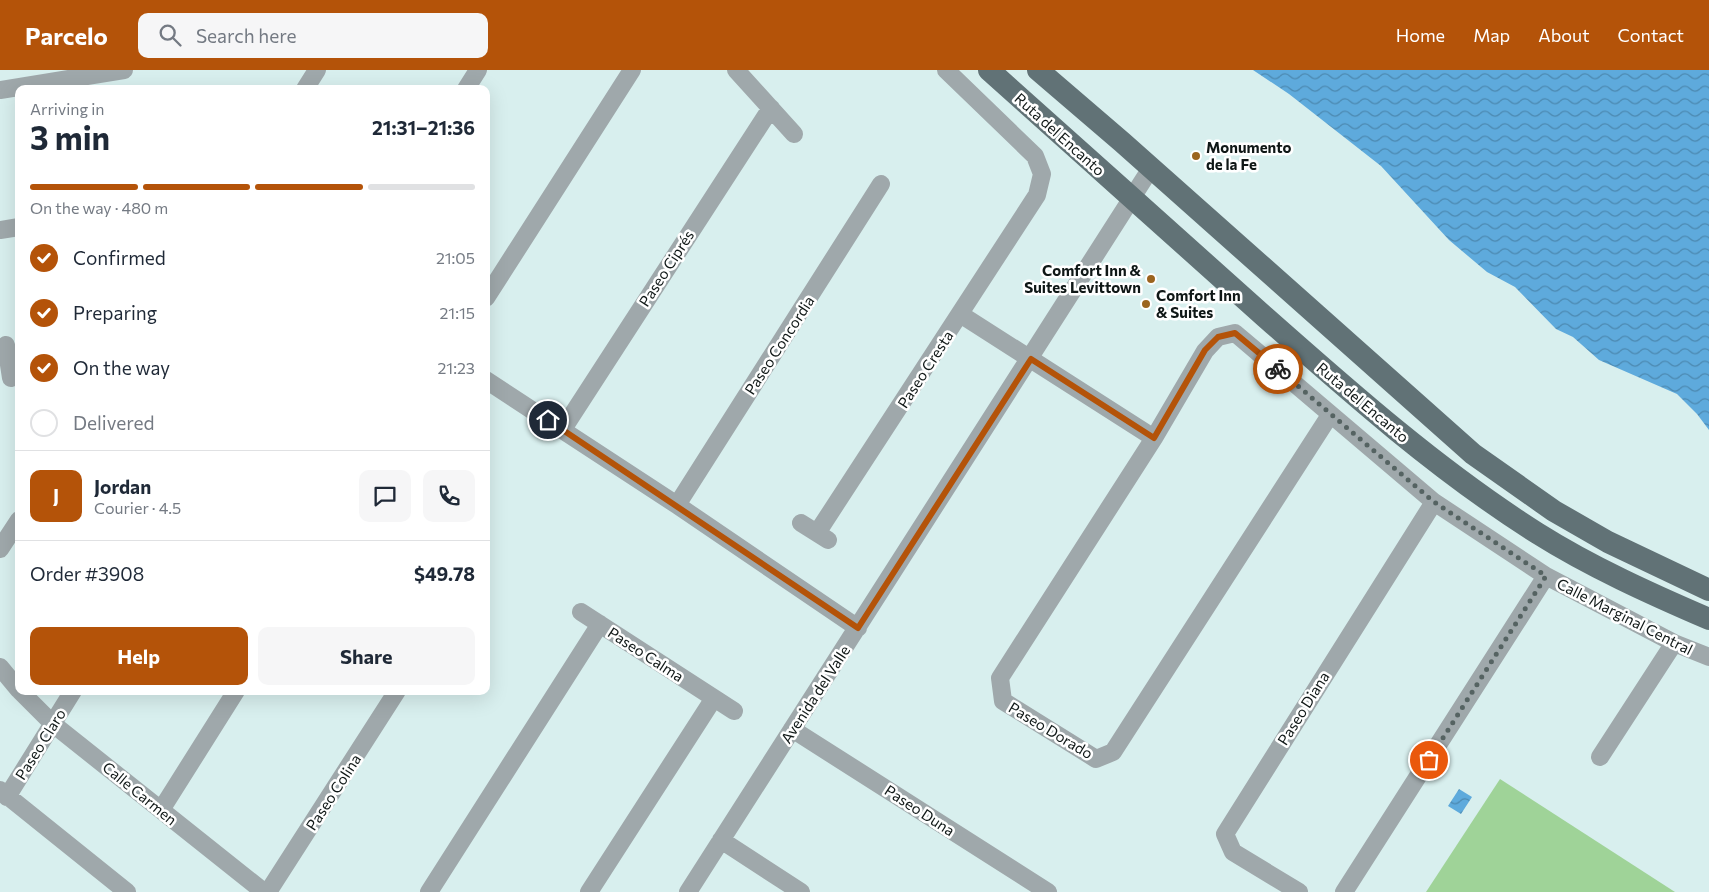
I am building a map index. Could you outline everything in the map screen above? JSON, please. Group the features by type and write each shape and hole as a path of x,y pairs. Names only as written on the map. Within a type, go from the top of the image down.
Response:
{"main road":[{"name":"Ruta del Encanto","path":"989,70 1350,391 1434,461 1482,497 1539,535 1651,594 1709,619"},
{"path":"1038,70 1466,448 1493,469 1554,511 1608,542 1709,590"}],"street":[{"path":"31,85 124,70"},
{"path":"308,85 317,70"},
{"path":"469,85 478,70"},
{"path":"490,292 632,70"},
{"path":"736,70 794,134"},
{"name":"Paseo Cresta","path":"801,523 823,537 960,314 1037,196 1042,174 1035,156 946,70"},
{"path":"0,90 15,88"},
{"name":"Paseo Ciprés","path":"563,429 771,108"},
{"name":"Avenida del Valle","path":"688,892 1031,359 1151,168"},
{"name":"Paseo Concordia","path":"677,505 881,184"},
{"path":"0,230 15,228"},
{"path":"960,314 1154,438"},
{"name":"Calle Marginal Central","path":"1235,333 1434,502 1546,576 1674,643 1709,657"},
{"name":"Paseo Dorado","path":"1235,333 1218,337 1205,350 1154,438 1000,678 1003,701 1096,759 1113,752 1330,415"},
{"path":"6,345 7,369"},
{"path":"490,383 677,505 858,628"},
{"name":"Paseo Diana","path":"1299,892 1233,852 1225,834 1434,502"},
{"path":"0,549 15,526"},
{"path":"1344,892 1546,576"},
{"path":"581,612 600,624"},
{"name":"Paseo Calma","path":"429,892 600,624 734,711"},
{"path":"1600,757 1674,643"},
{"name":"Calle Carmen","path":"0,667 15,686"},
{"name":"Calle Carmen","path":"23,695 53,724 264,892"},
{"name":"Paseo Claro","path":"4,794 53,724 71,695"},
{"path":"161,810 233,695"},
{"name":"Paseo Colina","path":"268,892 394,695"},
{"path":"589,892 714,698"},
{"name":"Paseo Duna","path":"792,729 1048,892"},
{"path":"4,794 127,892"},
{"path":"721,840 801,892"}],"green space":[{"path":"1500,779 1675,892 1426,892"}],"water":[{"path":"1253,70 1709,70 1709,430 1697,414 1677,394 1599,360 1573,337 1556,329 1515,287 1487,272 1449,240 1381,166 1289,94"},
{"path":"1459,789 1472,797 1461,814 1448,806"}],"way so far":[{"path":"1278,369 1434,502 1546,576 1429,760"}],"place":[{"name":"Monumento de la Fe","path":"1196,156"},
{"name":"Comfort Inn & Suites Levittown","path":"1151,279"},
{"name":"Comfort Inn & Suites","path":"1146,304"}],"route":[{"path":"548,420 858,628 1031,359 1154,438 1205,350 1218,337 1235,333 1278,369"}]}
